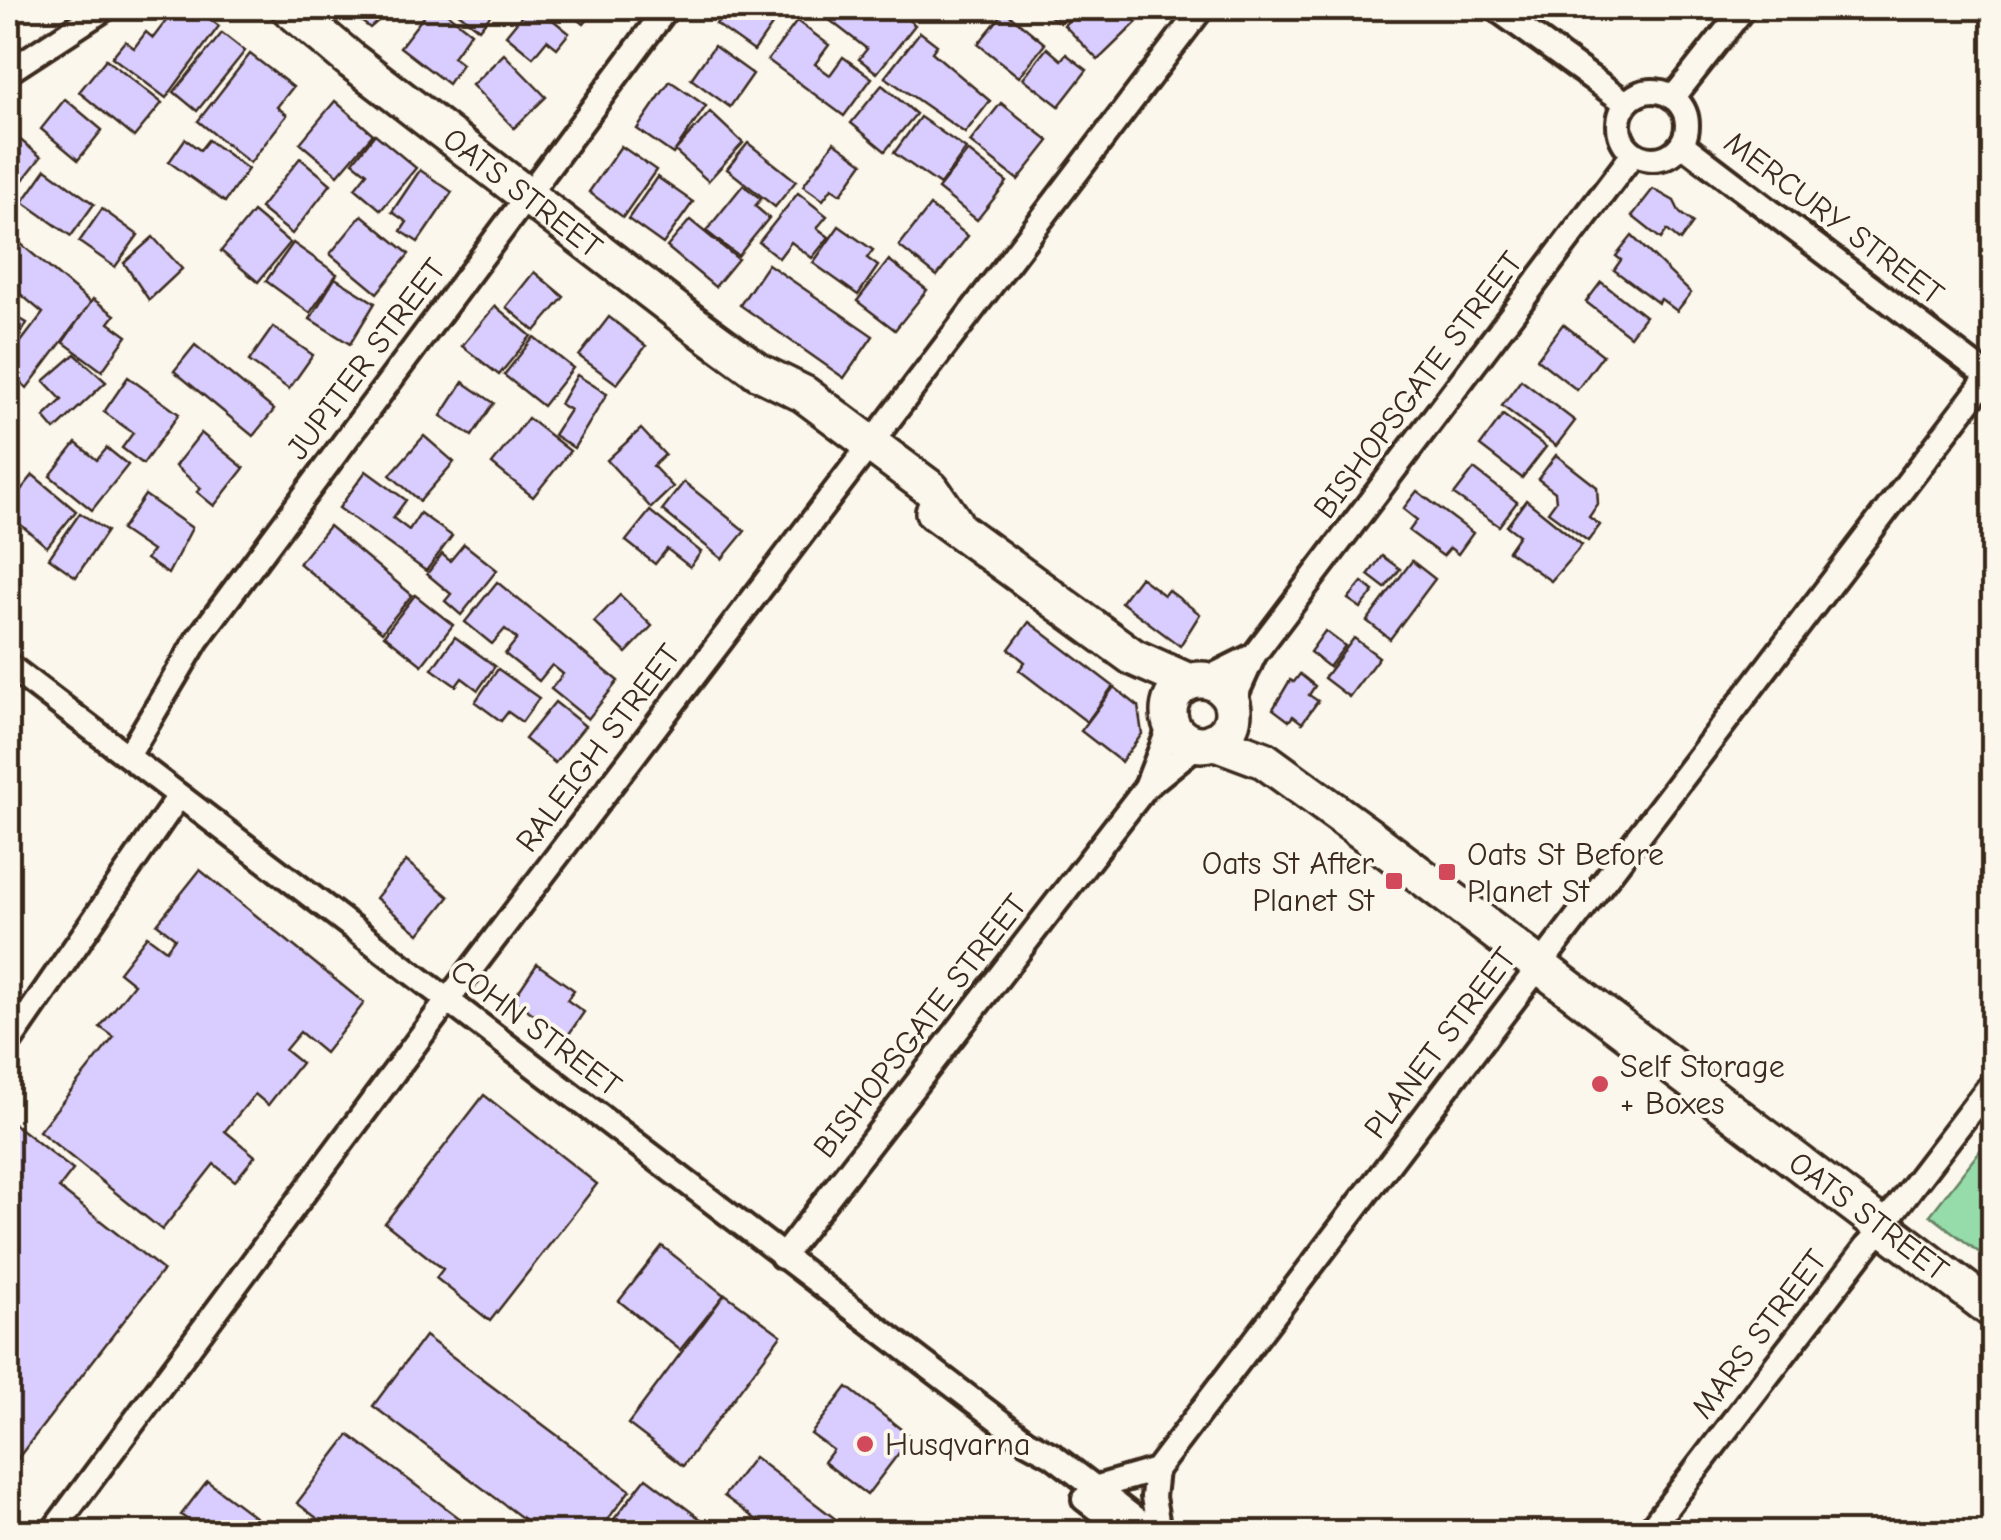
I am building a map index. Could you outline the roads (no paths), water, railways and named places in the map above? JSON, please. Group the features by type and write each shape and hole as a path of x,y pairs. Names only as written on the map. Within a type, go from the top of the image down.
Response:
{"main road":[{"name":"OATS STREET","path":"289,8 527,197 759,372 804,394 911,500 954,522 1133,657 1148,683 1183,697"},
{"path":"1222,687 1220,726 1183,739 1183,697 1222,687"},
{"name":"OATS STREET","path":"1220,726 1994,1311"}],"street":[{"path":"8,72 106,8"},
{"name":"JUPITER STREET","path":"128,756 197,640 667,8"},
{"name":"RALEIGH STREET","path":"52,1532 447,1001 1202,8"},
{"path":"1495,8 1626,103"},
{"path":"1674,98 1744,8"},
{"path":"1654,91 1674,98 1685,114 1682,144 1665,158 1654,160 1633,154 1620,135 1620,113 1626,103 1654,91"},
{"name":"MERCURY STREET","path":"1682,144 1992,376"},
{"name":"BISHOPSGATE STREET","path":"782,1256 1146,787 1220,726 1254,655 1633,154"},
{"name":"PLANET STREET","path":"1156,1470 1992,376"},
{"name":"BISHOPSGATE STREET","path":"1146,787 1183,697 1254,655"},
{"name":"COHN STREET","path":"8,665 1026,1442 1052,1455 1156,1532"},
{"path":"11,1040 179,796"},
{"name":"MARS STREET","path":"1648,1532 1994,1080"},
{"name":"COHN STREET","path":"1026,1442 1038,1461 1115,1529"},
{"path":"1094,1488 1156,1470 1156,1532"}],"place":[{"name":"Oats St Before Planet St","path":"1447,872"},
{"name":"Oats St After Planet St","path":"1394,881"},
{"name":"Self Storage + Boxes","path":"1600,1084"},
{"name":"Husqvarna","path":"865,1444"}]}
